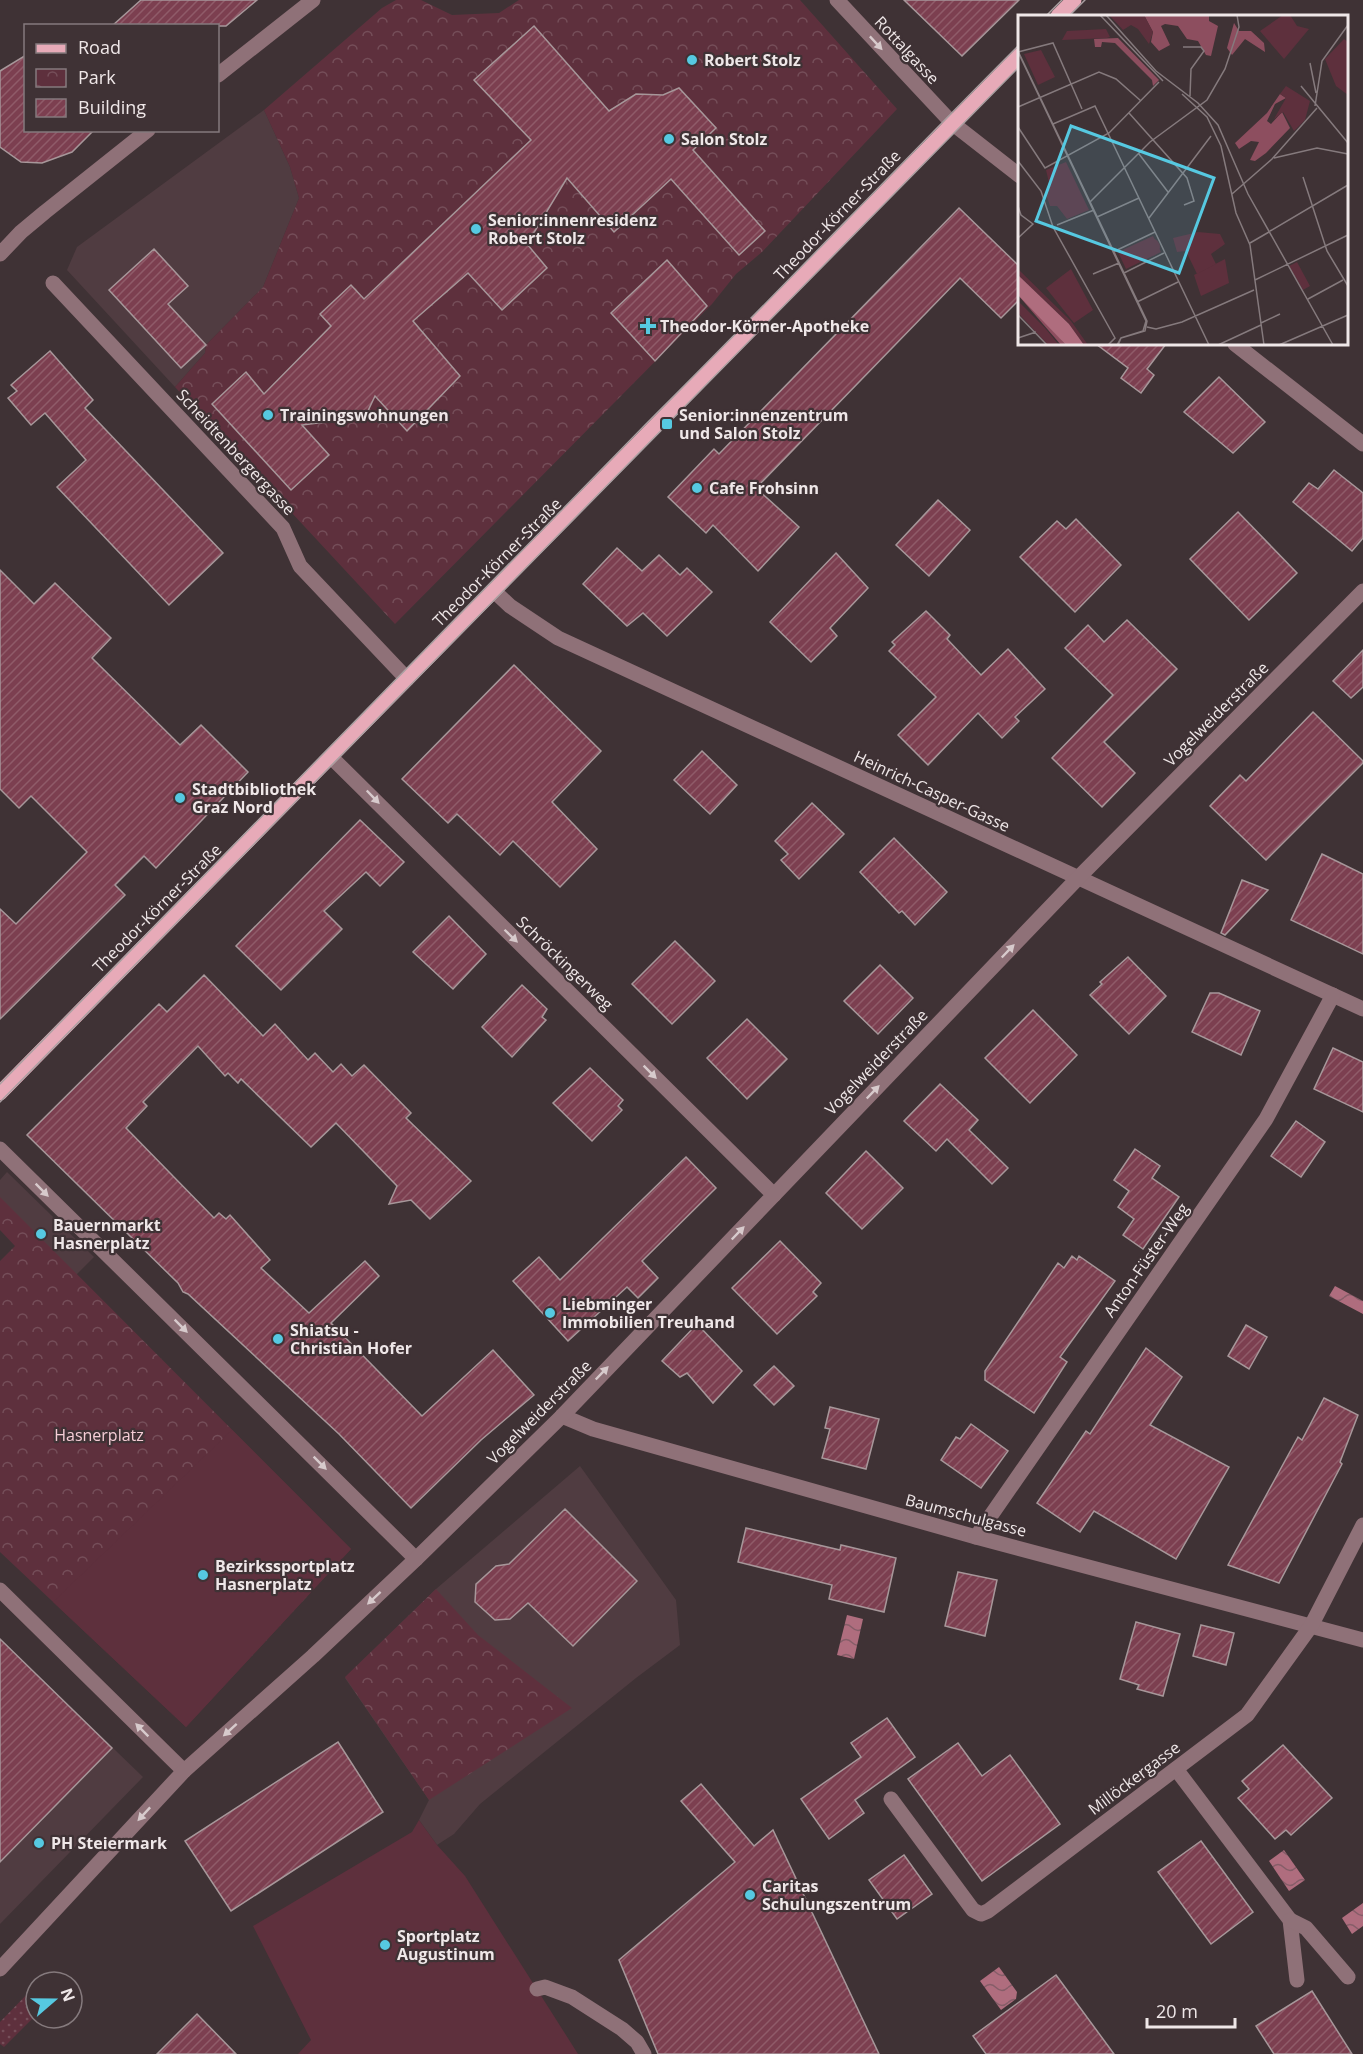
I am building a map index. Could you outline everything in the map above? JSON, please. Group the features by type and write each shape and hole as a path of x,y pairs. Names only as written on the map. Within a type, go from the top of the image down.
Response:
{"main road":[{"path":"1059,15 1074,0"},
{"name":"Theodor-Körner-Straße","path":"0,1093 1018,57"}],"street":[{"path":"219,74 312,0"},
{"name":"Rottalgasse","path":"837,0 952,123 1018,174"},
{"path":"0,254 21,232 145,132"},
{"name":"Scheidtenbergergasse","path":"53,283 283,528 300,566 407,679"},
{"path":"1236,345 1363,444"},
{"name":"Heinrich-Casper-Gasse","path":"494,591 510,606 558,638 1363,1009"},
{"name":"Vogelweiderstraße","path":"416,1558 562,1416 1078,878 1363,591"},
{"name":"Schröckingerweg","path":"331,757 774,1195"},
{"name":"Anton-Füster-Weg","path":"976,1537 1266,1119 1333,994"},
{"path":"0,1149 416,1558 313,1656 184,1771 0,1969"},
{"name":"Baumschulgasse","path":"562,1416 593,1429 976,1537 1363,1640"},
{"name":"Millöckergasse","path":"891,1799 973,1910 981,1914 988,1911 1247,1715 1311,1626 1363,1525"},
{"path":"0,1590 184,1771"},
{"path":"1176,1769 1290,1920 1306,1928 1348,1977"},
{"path":"1290,1920 1297,1980"},
{"path":"537,1989 545,1987 572,1997 622,2029 637,2042 644,2054"}],"shaded area":[{"path":"264,110 290,167 299,198 263,287 206,345 205,353 175,387 67,270 77,247"},
{"name":"Bauernmarkt Hasnerplatz","path":"7,1172 94,1257 65,1286 0,1222 0,1180"},
{"path":"580,1466 676,1600 680,1645 480,1804 454,1834 437,1845 419,1820 429,1800 345,1678 436,1589"},
{"name":"PH Steiermark","path":"0,1639 143,1777 0,1924"}],"green space":[{"path":"396,0 421,0 452,15 499,13 519,0 800,0 897,109 762,252 736,274 712,304 395,624 175,387 205,353 206,345 263,287 299,198 290,167 264,110 382,8"},
{"name":"Hasnerplatz","path":"0,1197 351,1549 186,1727 0,1552 0,1261 15,1246 0,1230"},
{"name":"Bezirkssportplatz Hasnerplatz","path":"232,1430 351,1549 186,1727 53,1602"},
{"path":"436,1589 478,1635 572,1708 429,1800 345,1677"},
{"name":"Sportplatz Augustinum","path":"419,1820 437,1845 465,1876 578,2054 298,2054 311,2040 253,1926 412,1832"},
{"path":"24,1997 24,2027 4,2047 0,2044 0,2022"}],"water":[{"path":"1335,1286 1363,1301 1363,1314 1329,1296"},
{"path":"847,1615 863,1619 854,1659 837,1655"},
{"path":"1284,1850 1305,1880 1289,1891 1269,1861"},
{"path":"1363,1903 1363,1926 1352,1934 1342,1918"},
{"path":"999,1967 1017,1992 1016,1999 1001,2010 980,1981"}],"building":[{"path":"141,0 257,0 226,26 219,26 219,24 114,24"},
{"path":"904,0 1019,0 962,56"},
{"name":"Senior:innenresidenz Robert Stolz","path":"534,26 609,111 636,94 663,95 679,88 716,128 693,150 765,231 739,255 671,179 614,232 567,178 527,244 547,268 502,310 468,273 413,321 460,376 407,431 375,396 365,417 302,425 329,455 291,490 212,404 246,372 264,394 331,326 320,314 351,285 364,299 531,140 474,80"},
{"path":"24,56 24,132 92,132 72,152 42,163 21,162 0,147 0,71"},
{"path":"959,208 1018,265 1018,301 1001,318 960,278 756,488 799,527 758,571 713,525 706,533 668,497 714,449 719,454"},
{"path":"154,249 188,286 168,304 206,345 181,368 109,290"},
{"path":"667,260 707,306 655,361 611,313"},
{"path":"1097,345 1165,345 1147,369 1154,375 1141,393 1121,378 1128,368"},
{"path":"50,351 93,400 85,408 223,553 169,605 57,487 86,460 45,413 31,425 8,398 17,391 11,385"},
{"path":"1219,377 1265,422 1233,453 1184,412"},
{"path":"1334,470 1363,493 1363,538 1352,551 1293,502 1309,483 1318,489"},
{"path":"938,500 970,530 929,576 896,545"},
{"path":"1238,512 1297,573 1249,620 1190,559"},
{"path":"1076,519 1121,565 1075,612 1020,557 1057,521 1066,529"},
{"path":"617,548 642,571 659,555 680,575 687,568 712,592 667,636 643,613 627,626 583,584"},
{"path":"836,553 868,588 830,628 837,636 811,662 770,622"},
{"path":"0,570 34,604 55,583 111,638 92,658 180,745 201,725 248,772 156,868 144,856 115,885 125,895 0,1019 0,909 16,924 87,852 31,796 19,808 0,789"},
{"path":"926,611 950,635 947,639 981,675 1008,649 1045,689 1015,717 1019,721 1002,738 978,713 928,765 898,735 936,697 889,651 895,645 892,642"},
{"path":"1127,620 1177,669 1104,742 1135,773 1102,807 1052,758 1113,695 1065,648 1088,625 1104,642"},
{"path":"1363,650 1363,687 1351,698 1333,681"},
{"path":"514,665 601,751 552,802 597,849 560,887 513,841 500,855 457,814 448,823 402,779"},
{"path":"1313,712 1363,763 1266,860 1210,806 1240,775 1246,781"},
{"path":"702,751 737,785 710,814 674,780"},
{"path":"812,803 844,834 799,879 781,860 788,854 775,841"},
{"path":"360,820 404,862 380,886 366,872 324,911 342,929 281,990 236,946"},
{"path":"894,838 947,892 915,925 902,911 899,913 860,872"},
{"path":"1322,854 1363,874 1363,954 1291,920"},
{"path":"1242,880 1268,890 1225,935 1221,933"},
{"path":"449,916 486,954 453,989 413,952"},
{"path":"675,941 715,981 672,1024 632,984"},
{"path":"1128,957 1166,996 1129,1034 1090,995 1102,984 1100,982"},
{"path":"880,965 913,998 878,1034 844,1001"},
{"path":"204,975 263,1036 275,1024 308,1060 315,1053 333,1072 341,1064 352,1076 364,1065 411,1113 406,1118 471,1181 430,1219 411,1200 389,1204 397,1186 336,1123 311,1147 241,1079 238,1083 228,1073 225,1076 198,1046 143,1102 147,1106 126,1128 214,1218 219,1213 226,1219 230,1215 270,1260 261,1268 309,1313 365,1261 379,1276 331,1323 422,1416 493,1350 534,1395 481,1440 411,1508 339,1434 188,1294 183,1292 178,1283 27,1135 159,1004 167,1012"},
{"path":"522,985 547,1009 542,1017 546,1020 512,1057 482,1027"},
{"path":"1210,993 1219,993 1260,1011 1241,1055 1192,1032"},
{"path":"1033,1010 1077,1055 1030,1103 985,1058"},
{"path":"747,1019 787,1059 747,1099 707,1058"},
{"path":"1333,1048 1363,1062 1363,1112 1314,1089"},
{"path":"590,1068 623,1100 618,1106 622,1110 592,1141 553,1103"},
{"path":"940,1084 978,1120 969,1130 1008,1168 992,1184 947,1139 936,1151 904,1121"},
{"path":"1296,1121 1325,1142 1301,1177 1271,1156"},
{"path":"1135,1149 1160,1166 1152,1178 1179,1197 1143,1249 1123,1235 1134,1219 1118,1207 1129,1191 1114,1180"},
{"path":"866,1151 903,1188 862,1229 826,1193"},
{"path":"686,1157 716,1188 642,1261 658,1278 638,1298 627,1287 568,1341 513,1281 539,1257 560,1280"},
{"path":"780,1241 821,1283 813,1292 817,1296 777,1334 732,1288"},
{"path":"1072,1256 1077,1260 1079,1256 1115,1281 1060,1357 1067,1362 1034,1413 985,1380 985,1371 1058,1263 1064,1268"},
{"path":"697,1324 742,1371 713,1403 687,1373 680,1377 662,1361"},
{"path":"1246,1325 1267,1337 1249,1369 1228,1356"},
{"path":"1146,1348 1182,1377 1150,1425 1229,1467 1176,1559 1094,1511 1080,1532 1037,1503 1086,1431 1090,1434"},
{"path":"774,1366 794,1386 774,1405 754,1385"},
{"path":"1324,1398 1358,1415 1340,1462 1342,1464 1279,1583 1228,1565 1298,1437 1302,1440"},
{"path":"830,1407 879,1419 866,1469 822,1458 830,1429 825,1428"},
{"path":"971,1424 1008,1451 981,1488 941,1460 956,1437 960,1439"},
{"path":"565,1509 637,1581 573,1646 528,1603 510,1619 495,1620 475,1602 476,1584 496,1566 509,1564"},
{"path":"746,1528 840,1550 841,1545 896,1558 884,1612 829,1599 832,1585 738,1562"},
{"path":"958,1572 997,1580 985,1636 945,1626"},
{"path":"1136,1622 1180,1634 1163,1696 1137,1689 1139,1685 1120,1679"},
{"path":"1201,1625 1234,1633 1226,1665 1193,1656"},
{"name":"PH Steiermark","path":"0,1639 112,1748 0,1862"},
{"path":"887,1718 915,1757 855,1800 864,1813 829,1839 801,1799 861,1757 851,1743"},
{"path":"338,1742 383,1812 231,1911 185,1841"},
{"path":"958,1743 982,1776 1010,1755 1060,1824 982,1881 908,1779"},
{"path":"1283,1745 1332,1798 1291,1835 1286,1830 1275,1839 1238,1798 1249,1789 1242,1781"},
{"name":"Caritas Schulungszentrum","path":"701,1784 754,1846 773,1830 879,2054 658,2054 619,1960 735,1862 681,1801"},
{"path":"1201,1841 1253,1912 1211,1944 1158,1872"},
{"path":"904,1855 932,1894 897,1919 869,1880"},
{"path":"1056,1975 1114,2054 986,2054 973,2036"},
{"path":"1312,1991 1352,2054 1274,2054 1256,2026"},
{"path":"197,2014 236,2054 157,2054"}],"tram line":[{"path":"1047,15 1062,0"},
{"path":"1070,15 1085,0"},
{"path":"0,1084 1018,46"},
{"path":"0,1102 1018,68"}],"place":[{"name":"Robert Stolz","path":"692,60"},
{"name":"Salon Stolz","path":"669,139"},
{"name":"Senior:innenresidenz Robert Stolz","path":"476,229"},
{"name":"Theodor-Körner-Apotheke","path":"648,326"},
{"name":"Trainingswohnungen","path":"268,415"},
{"name":"Senior:innenzentrum und Salon Stolz","path":"667,424"},
{"name":"Cafe Frohsinn","path":"697,488"},
{"name":"Stadtbibliothek Graz Nord","path":"180,798"},
{"name":"Bauernmarkt Hasnerplatz","path":"41,1234"},
{"name":"Liebminger Immobilien Treuhand","path":"550,1313"},
{"name":"Shiatsu - Christian Hofer","path":"278,1339"},
{"name":"Bezirkssportplatz Hasnerplatz","path":"203,1575"},
{"name":"PH Steiermark","path":"39,1843"},
{"name":"Caritas Schulungszentrum","path":"750,1895"},
{"name":"Sportplatz Augustinum","path":"385,1945"}]}
